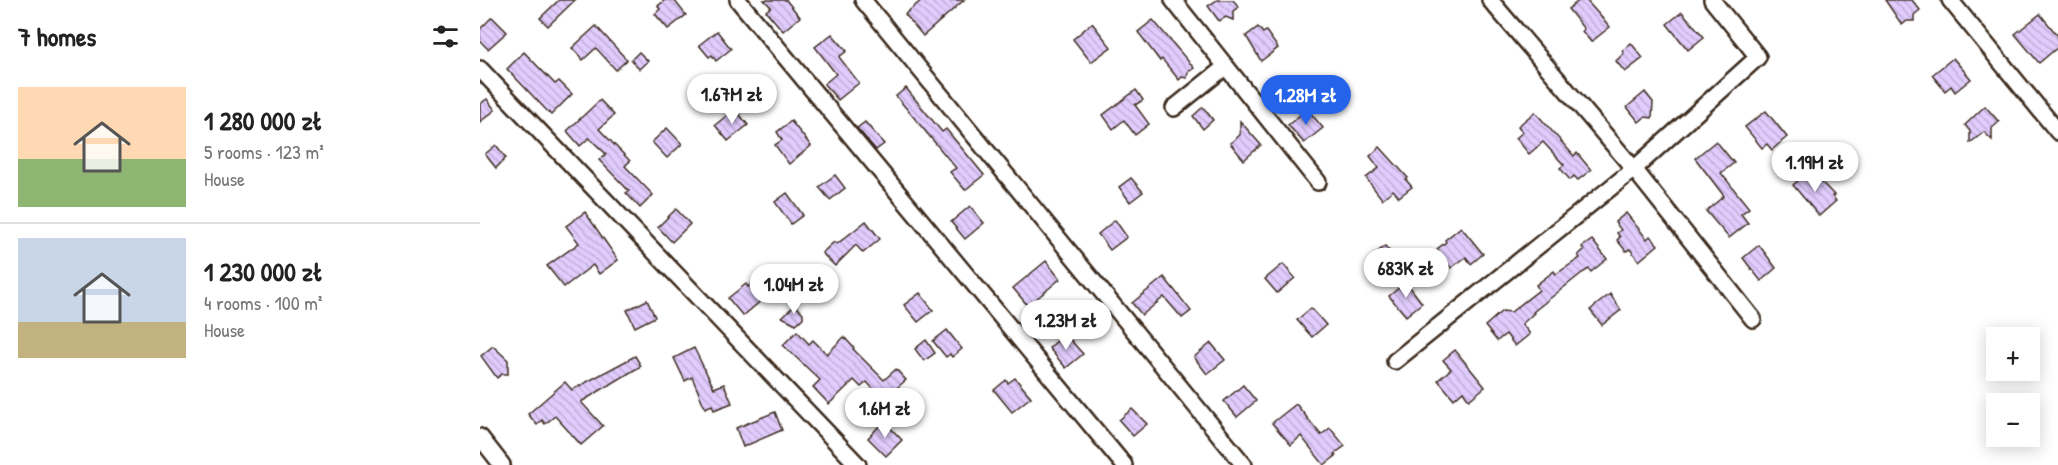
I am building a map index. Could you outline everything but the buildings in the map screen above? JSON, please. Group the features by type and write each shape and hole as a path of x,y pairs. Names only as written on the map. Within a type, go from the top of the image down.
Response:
{"street":[{"path":"738,0 1124,465"},
{"path":"863,0 1244,465"},
{"path":"1173,0 1224,67 1318,182"},
{"path":"1490,0 1634,169 1753,319"},
{"path":"1395,361 1634,169 1758,57 1712,0"},
{"path":"1950,0 2058,132"},
{"path":"1174,108 1224,67"},
{"path":"480,69 858,465"},
{"path":"480,437 502,465"}]}
